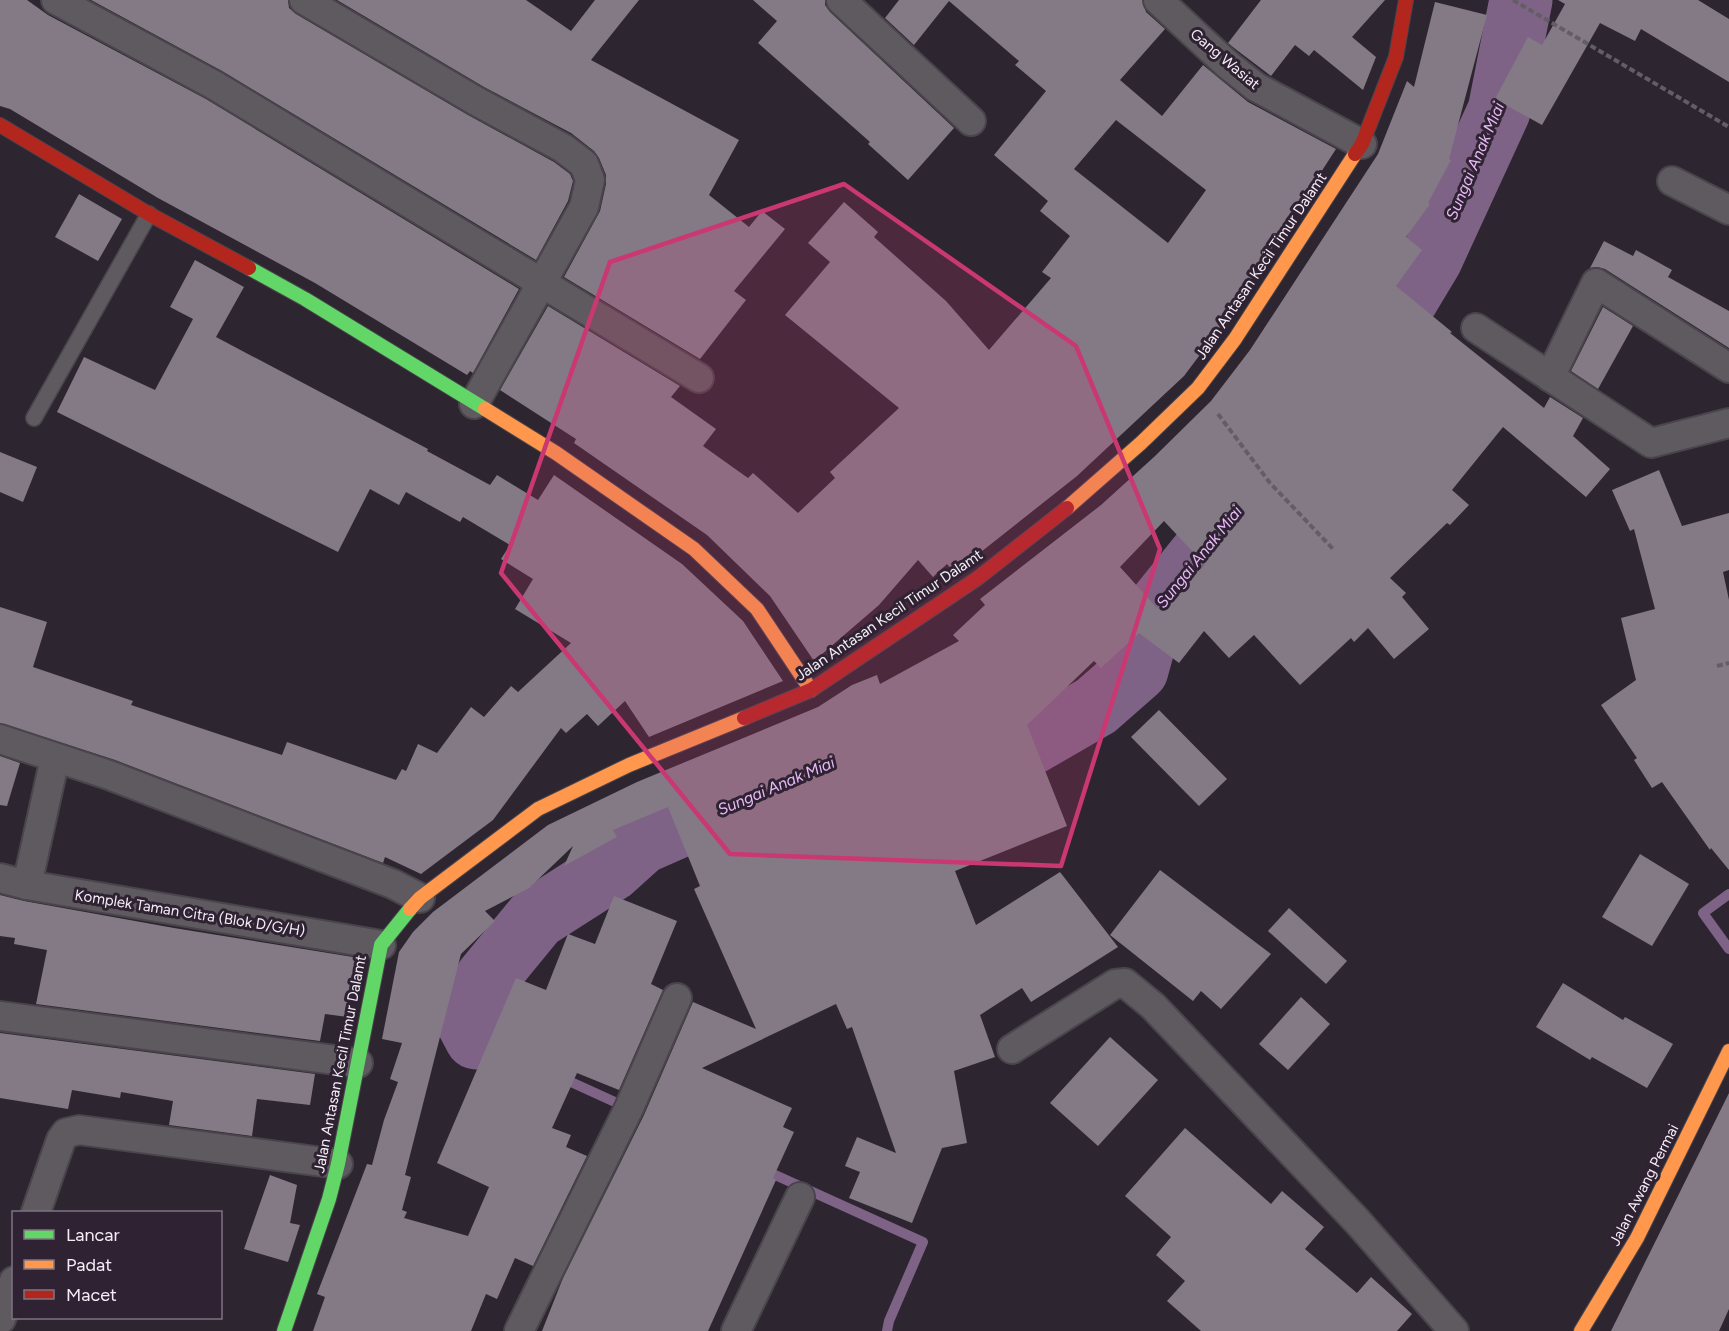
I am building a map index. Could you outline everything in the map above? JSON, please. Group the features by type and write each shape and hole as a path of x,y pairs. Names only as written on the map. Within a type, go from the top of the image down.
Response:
{"street":[{"path":"56,0 214,86 699,378"},
{"path":"304,0 476,101 563,148 584,164 590,180 584,207 474,404"},
{"path":"840,0 971,122"},
{"name":"Gang Wasiat","path":"1158,0 1227,64 1256,87 1362,144"},
{"name":"Jalan Antasan Kecil Timur Dalamt","path":"284,1331 329,1199 338,1164 381,945 399,920 420,898 538,809 629,765 811,690 978,578 1089,490 1141,444 1198,388 1235,339 1362,144 1396,57 1406,0"},
{"path":"0,125 149,214 305,299 556,453 694,549 757,609 811,690"},
{"path":"1672,181 1729,210"},
{"path":"1551,377 1596,283 1729,368"},
{"path":"1476,327 1651,443 1729,423"},
{"path":"0,739 109,775 393,884 420,898"},
{"path":"13,882 56,758"},
{"name":"Komplek Taman Citra (Blok D/G/H)","path":"13,882 381,945"},
{"path":"393,884 399,920"},
{"path":"1012,1048 1115,984 1125,983 1153,1006 1348,1213 1454,1331"},
{"path":"519,1331 629,1108 677,998"},
{"path":"0,1016 358,1063"},
{"name":"Jalan Awang Permai","path":"1581,1331 1637,1238 1729,1051"},
{"path":"36,1211 61,1140 66,1133 79,1130 338,1164"},
{"path":"736,1331 800,1197"},
{"path":"1,1319 12,1287"}],"lane":[{"path":"34,418 149,214"}],"path":[{"path":"1513,0 1729,127"},
{"path":"1198,388 1270,483 1334,550"},
{"path":"1718,666 1729,663"}],"highlighted area":[{"path":"844,184 1076,346 1160,549 1061,866 730,854 501,573 610,262"}],"building":[{"path":"0,0 27,0 48,15 206,99 519,289 473,373 470,371 467,375 315,283 158,198 10,109 0,106"},
{"path":"91,0 288,0 289,8 296,14 468,115 554,162 570,174 573,181 568,201 536,260 222,71"},
{"path":"337,0 526,0 571,31 595,0 639,0 591,60 739,140 709,195 749,227 762,211 785,229 734,291 746,300 700,359 564,277 600,211 606,175 594,151 571,133 484,87"},
{"path":"753,0 825,0 825,5 830,12 954,128 908,180 868,144 870,142 758,43 777,21"},
{"path":"899,0 1142,0 1146,12 1165,29 1120,80 1162,116 1203,65 1248,102 1336,149 1220,328 1184,376 1077,476 954,572 947,564 933,577 918,560 879,605 814,661 770,596 707,535 574,443 576,439 500,390 548,306 680,386 671,397 716,429 703,446 748,478 753,473 798,513 835,478 830,472 899,408 785,315 830,262 808,243 844,202 878,232 874,237 946,301 989,350 1051,278 1042,272 1070,236 1040,211 1048,201 994,155 1046,91 1015,65 1019,61 949,1 914,45 885,18","holes":["1116,120 1206,190 1168,243 1074,169"]},
{"path":"1261,0 1385,0 1352,37 1376,57 1363,90 1314,50 1309,56 1295,45 1271,76 1228,43"},
{"path":"1558,0 1698,0 1729,19 1729,82 1641,29 1635,41 1600,23 1542,125 1495,99 1528,37 1542,45 1565,4"},
{"path":"1435,2 1487,15 1449,159 1451,160 1428,203 1430,204 1406,237 1422,250 1396,286 1452,332 1450,333 1544,408 1550,397 1583,418 1573,436 1610,469 1586,497 1503,427 1452,490 1469,505 1390,578 1406,593 1402,597 1429,629 1394,659 1368,628 1354,642 1351,638 1300,685 1254,635 1229,658 1204,631 1179,663 1139,633 1101,668 1094,661 1027,725 1067,826 955,871 976,925 1060,872 1118,947 1031,1002 1022,988 980,1015 995,1057 954,1071 967,1143 942,1148 912,1223 849,1198 860,1172 845,1166 857,1137 896,1153 852,1027 847,1029 836,1004 702,1068 792,1108 783,1127 794,1132 773,1178 776,1180 708,1331 542,1331 563,1278 644,1115 693,1002 756,1029 694,889 700,886 668,807 613,830 617,837 564,866 573,846 529,888 485,911 495,921 461,954 405,1175 411,1177 402,1210 407,1212 404,1218 468,1236 489,1187 437,1163 516,978 546,990 568,934 595,944 614,896 677,921 651,984 663,990 619,1090 577,1073 552,1128 571,1135 566,1147 587,1156 533,1266 515,1258 497,1299 486,1294 471,1331 313,1331 325,1297 317,1294 367,1164 372,1165 384,1120 398,1082 390,1079 402,1043 382,1039 399,952 413,932 433,912 548,825 637,782 818,707 852,685 877,675 880,684 959,641 953,635 985,605 980,599 1101,505 1211,401 1250,350 1378,154 1407,81 1414,87","holes":["1164,521 1205,565 1157,608 1120,567"]},
{"path":"79,194 122,219 98,261 55,237"},
{"path":"1604,241 1633,256 1636,250 1672,270 1668,277 1729,311 1729,348 1605,269 1590,268"},
{"path":"195,260 244,287 216,337 428,449 427,451 490,485 497,475 538,500 554,475 682,564 743,621 783,681 649,737 625,701 598,726 587,714 566,733 561,728 493,820 421,874 385,857 383,863 115,760 0,723 0,607 47,622 33,667 133,701 131,705 282,755 287,742 396,780 402,769 406,771 418,744 437,753 471,707 484,717 511,686 518,692 571,643 515,609 533,579 501,559 510,545 463,517 460,522 406,492 399,505 370,489 338,552 57,412 84,357 155,390 193,319 170,307"},
{"path":"1603,307 1633,326 1598,389 1571,371"},
{"path":"0,452 37,467 23,502 0,492"},
{"path":"1659,470 1682,526 1729,513 1729,570 1723,572 1729,600 1729,870 1711,848 1710,850 1662,782 1652,788 1634,760 1637,758 1601,705 1636,680 1621,618 1655,609 1634,529 1630,531 1612,490"},
{"path":"1159,710 1227,779 1199,806 1131,737"},
{"path":"0,756 20,763 7,806 0,805"},
{"path":"1640,854 1689,884 1652,946 1602,917"},
{"path":"1160,870 1271,954 1221,1009 1201,991 1193,1001 1110,935"},
{"path":"0,895 174,928 359,958 348,1017 325,1014 320,1041 36,1004 47,950 14,944 15,938 0,936"},
{"path":"1289,908 1347,961 1326,984 1268,931"},
{"path":"1563,983 1623,1020 1625,1017 1673,1044 1647,1088 1592,1057 1590,1060 1536,1027"},
{"path":"1301,997 1330,1024 1288,1070 1259,1044"},
{"path":"0,1033 315,1074 310,1105 257,1099 252,1136 169,1125 173,1101 121,1092 120,1098 72,1090 68,1109 0,1098"},
{"path":"1110,1037 1158,1080 1098,1146 1050,1103"},
{"path":"1729,1093 1729,1309 1719,1331 1611,1331"},
{"path":"1185,1128 1271,1204 1282,1191 1324,1227 1305,1249 1357,1293 1371,1277 1412,1314 1397,1331 1201,1331 1167,1301 1185,1281 1156,1255 1171,1237 1125,1196"},
{"path":"270,1175 297,1185 290,1223 300,1225 288,1262 244,1249"}],"waterway":[{"name":"Sungai Anak Miai","path":"1356,366 1398,314 1431,259 1499,111 1521,0"},
{"name":"Sungai Anak Miai","path":"948,747 1032,743 1096,706 1137,670 1152,615 1252,491"},
{"name":"Sungai Anak Miai","path":"476,1038 467,1021 486,979 536,918 611,870 641,843 757,792"},
{"path":"1729,894 1703,913 1729,949"},
{"path":"476,1038 499,1049"},
{"path":"560,1077 628,1108"},
{"path":"762,1169 923,1242 889,1321 887,1331"}],"traffic: fast":[{"path":"249,268 305,299 485,409"},
{"path":"284,1331 329,1199 338,1164 381,945 410,909"}],"traffic: slow":[{"path":"1067,508 1141,443 1198,388 1235,339 1355,154"},
{"path":"485,409 556,453 694,549 757,609 811,690"},
{"path":"410,909 420,898 538,809 629,765 744,718"},
{"path":"1581,1331 1637,1238 1729,1051"}],"traffic: jam":[{"path":"1355,154 1362,144 1396,57 1406,0"},
{"path":"0,125 149,214 249,268"},
{"path":"744,718 811,690 978,578 1067,508"}]}
